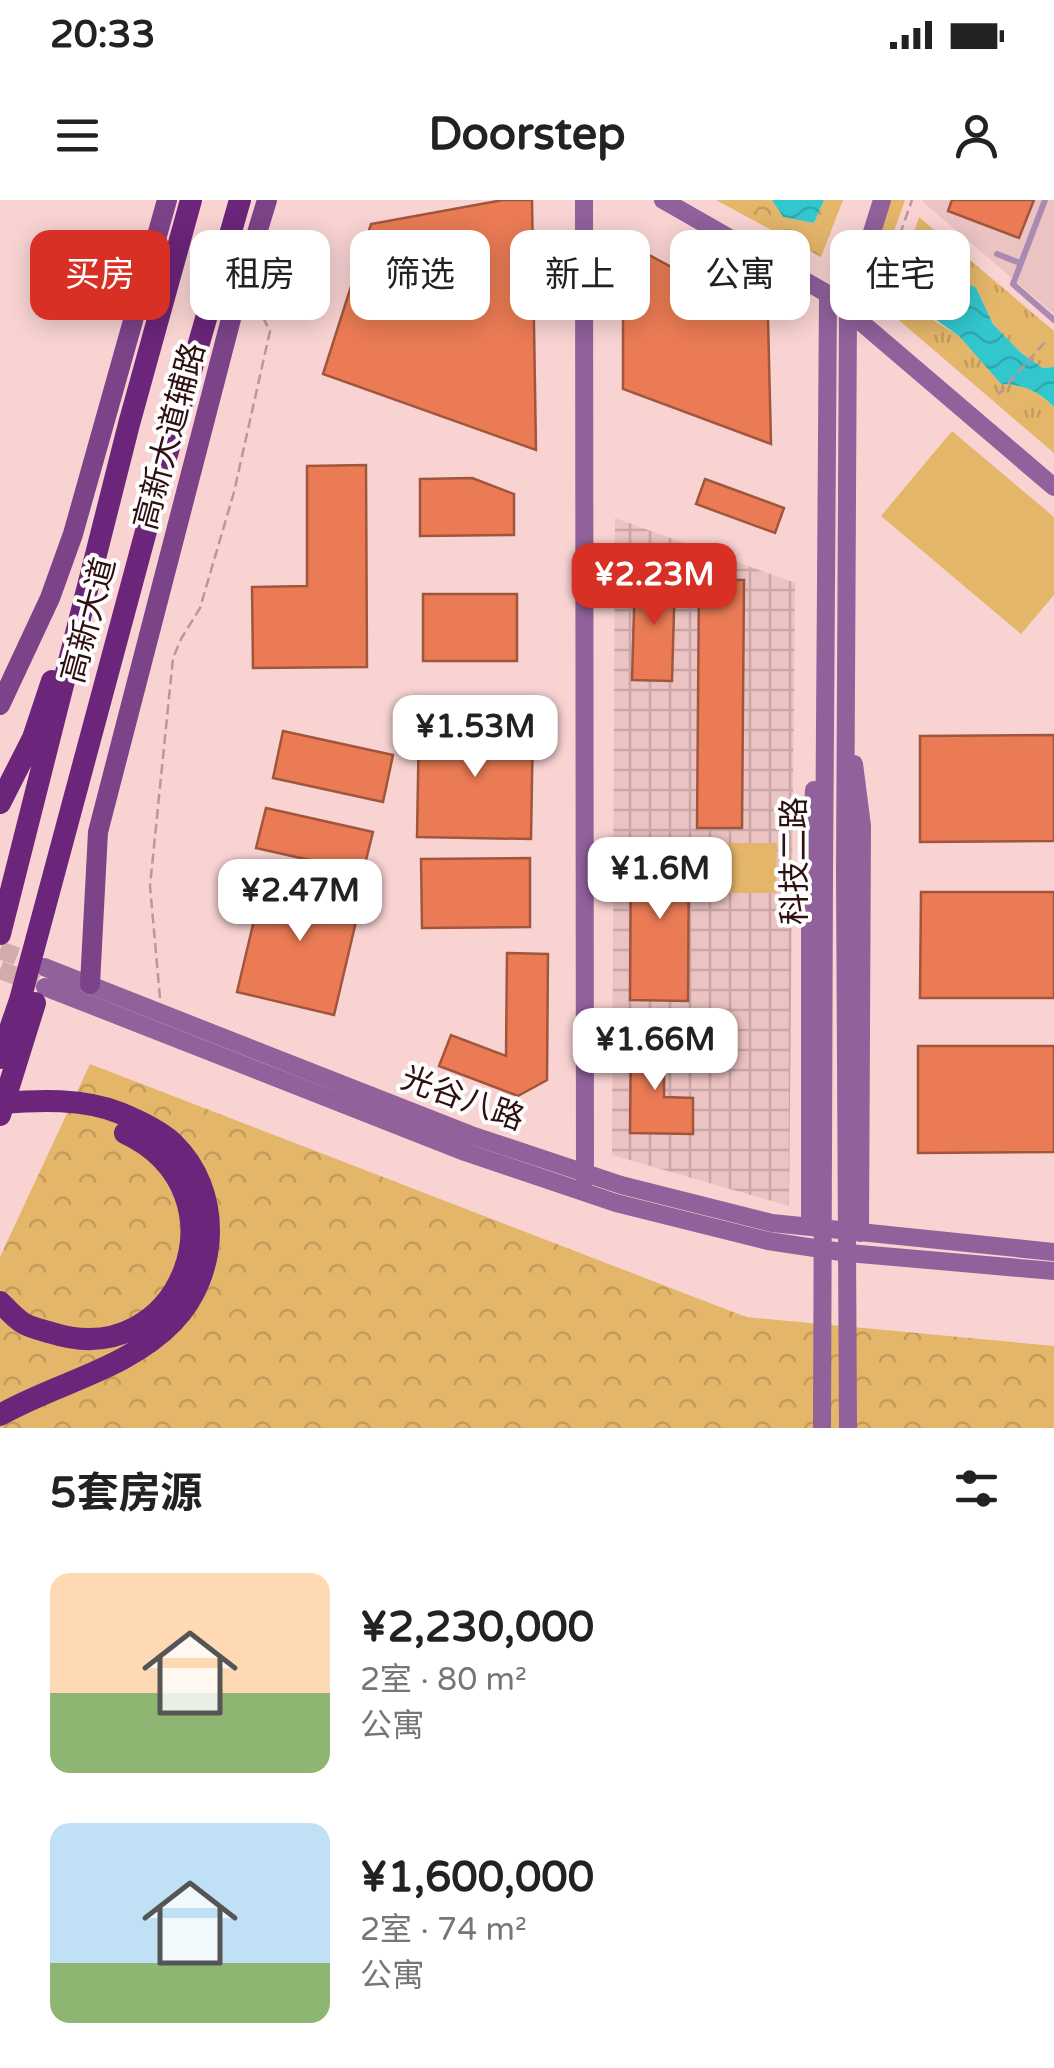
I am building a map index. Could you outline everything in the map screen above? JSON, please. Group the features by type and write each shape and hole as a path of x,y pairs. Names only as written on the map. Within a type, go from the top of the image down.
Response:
{"highway":[{"name":"高新大道","path":"0,934 129,424 192,200"},
{"name":"高新大道","path":"33,997 61,840 240,200"},
{"path":"0,803 33,738 129,424"},
{"path":"62,698 98,708"},
{"path":"0,1058 33,997"},
{"path":"0,1302 23,1323 73,1340 126,1331 153,1316 175,1291 188,1267 193,1236 190,1208 176,1174 145,1142 96,1119 0,1115 33,997"},
{"path":"0,1102 82,1104 118,1112 149,1128 172,1142 192,1167 210,1224 209,1255 196,1292 173,1323 134,1353 0,1415"}],"main road":[{"path":"0,705 50,598 73,534 167,200"},
{"name":"高新大道辅路","path":"258,230 266,200"},
{"path":"182,404 229,320"},
{"name":"高新大道辅路","path":"90,984 98,832 231,320"}],"street":[{"path":"584,200 585,1192"},
{"path":"663,200 828,294"},
{"name":"科技二路","path":"873,230 882,200"},
{"name":"科技二路","path":"822,1428 828,294"},
{"name":"科技二路","path":"848,320 848,1428"},
{"path":"860,320 1054,487"},
{"path":"810,1228 810,865 815,788 825,730"},
{"path":"846,730 858,780 862,826 860,1233"},
{"name":"光谷八路","path":"44,967 471,1135 584,1172 772,1223 1054,1252"},
{"name":"光谷八路","path":"33,997 465,1152 585,1192 768,1242 848,1253 1054,1270"}],"lane":[{"path":"1045,200 1013,284 1054,320"},
{"path":"997,254 1020,263"}],"path":[{"path":"901,230 912,200"},
{"path":"161,1012 150,886 174,658 200,608 234,492 270,331 265,320"},
{"path":"998,395 1045,342"}],"shaded area":[{"path":"1054,200 1054,314 970,242 970,230 956,230 923,202"},
{"path":"615,518 795,583 789,1206 612,1155"}],"green space":[{"path":"716,200 772,200 783,217 814,223 824,200 843,200 821,257 810,251 810,230 771,230"},
{"path":"890,200 905,200 894,230 881,230"},
{"path":"919,217 934,230 915,230"},
{"path":"970,260 1054,331 1054,367 1043,368 1021,353 993,324 970,285"},
{"path":"899,320 933,320 959,336 1001,384 1030,390 1054,407 1054,453"},
{"path":"952,431 1054,517 1054,595 1021,634 881,516"},
{"path":"722,843 777,843 776,893 721,893"},
{"path":"90,1064 746,1317 1054,1346 1054,1428 0,1428 0,1257"}],"water":[{"path":"772,200 824,200 814,223 783,217"},
{"path":"970,284 976,288 993,324 1021,353 1043,368 1054,367 1054,407 1030,390 1001,384 959,336 936,320 970,320"}],"building":[{"path":"503,200 532,200 532,230 510,230 510,320 534,320 536,450 323,374 350,290 350,320 490,320 490,230 369,230 371,224"},
{"path":"952,200 1034,200 1019,238 948,211"},
{"path":"650,256 670,266 670,320 768,320 771,444 623,389 623,320 650,320"},
{"path":"366,465 367,667 253,668 252,587 307,586 307,466"},
{"path":"472,478 514,494 514,535 420,536 420,479"},
{"path":"705,479 784,508 775,533 696,504"},
{"path":"635,576 675,577 672,681 632,680"},
{"path":"699,580 744,580 742,828 697,828"},
{"path":"423,594 517,594 517,661 423,661"},
{"path":"419,721 533,722 531,839 417,837"},
{"path":"283,731 393,755 383,802 273,778"},
{"path":"1054,735 1054,841 920,842 920,736"},
{"path":"266,808 373,832 363,872 256,848"},
{"path":"631,842 689,843 688,1001 630,1000"},
{"path":"530,858 530,927 422,928 421,859"},
{"path":"265,874 362,896 334,1015 237,992"},
{"path":"921,892 1054,892 1054,998 920,998"},
{"path":"507,953 548,954 547,1080 518,1096 439,1066 451,1035 506,1056"},
{"path":"631,1038 664,1038 664,1097 693,1098 693,1134 630,1133"},
{"path":"918,1046 1054,1046 1054,1152 918,1153"}],"tunnel":[{"path":"0,950 39,965"},
{"path":"0,970 37,984"}]}
